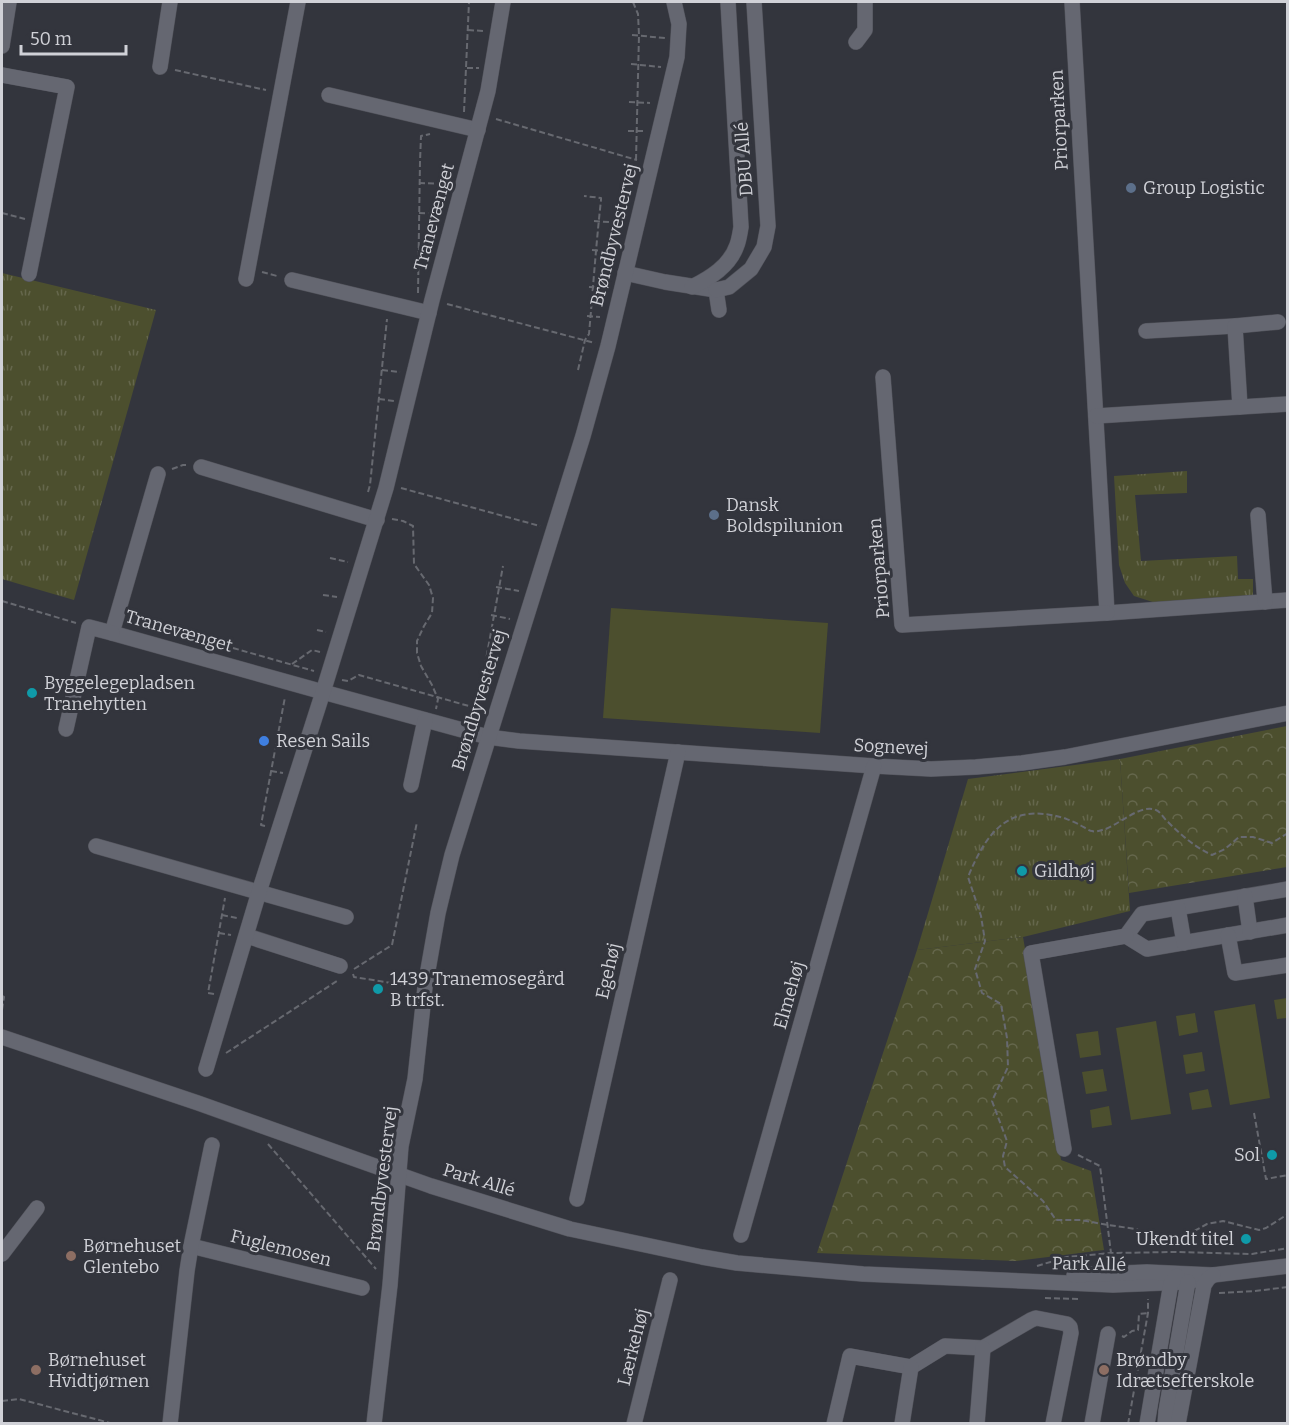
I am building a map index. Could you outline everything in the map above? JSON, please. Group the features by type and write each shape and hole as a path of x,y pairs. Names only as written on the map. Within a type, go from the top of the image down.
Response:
{"street":[{"path":"2,46 9,2"},
{"path":"160,67 170,2"},
{"path":"247,274 298,2"},
{"name":"Tranevænget","path":"206,1070 363,565 372,517 387,484 414,374 426,308 463,184 474,124 488,91 503,2"},
{"name":"Brøndbyvestervej","path":"374,1424 390,1285 401,1146 415,1079 425,987 438,913 452,855 583,436 608,346 677,57 679,24 674,2"},
{"name":"DBU Allé","path":"692,287 710,277 727,262 737,247 741,227 728,2"},
{"name":"DBU Allé","path":"716,290 729,287 751,269 764,247 768,226 754,2"},
{"path":"856,42 866,30 865,2"},
{"name":"Priorparken","path":"1072,2 1107,613"},
{"path":"2,75 67,87 30,274"},
{"path":"329,96 441,121 474,124"},
{"path":"625,273 716,290 718,310"},
{"path":"291,280 388,303 426,308"},
{"path":"1146,331 1278,322"},
{"path":"1235,326 1240,407"},
{"name":"Priorparken","path":"883,377 902,625 1287,600"},
{"path":"1096,416 1287,404"},
{"path":"201,467 372,517"},
{"name":"Tranevænget","path":"158,474 112,633 488,737"},
{"path":"1258,515 1265,602"},
{"path":"66,729 89,627 112,633"},
{"name":"Sognevej","path":"488,737 931,769 1022,764 1287,712"},
{"path":"411,785 429,721"},
{"name":"Egehøj","path":"577,1199 678,752"},
{"name":"Elmehøj","path":"741,1235 874,766"},
{"path":"96,846 346,917"},
{"path":"1126,936 1142,914 1287,889"},
{"path":"1245,896 1250,932"},
{"path":"1178,908 1184,943"},
{"path":"1064,1149 1031,953 1126,936 1146,949 1287,926"},
{"path":"1228,935 1235,973 1287,965"},
{"path":"247,936 340,966"},
{"name":"Park Allé","path":"2,1037 399,1175 570,1229 702,1257 737,1263 863,1274 1113,1285 1179,1280 1287,1266"},
{"path":"170,1424 191,1246 212,1145"},
{"path":"2,1254 37,1208"},
{"name":"Fuglemosen","path":"191,1246 362,1288"},
{"path":"1178,1424 1204,1285 1213,1275"},
{"name":"Lærkehøj","path":"634,1424 670,1280"},
{"path":"1147,1424 1179,1280"},
{"path":"1165,1424 1179,1280"},
{"path":"834,1424 850,1356 911,1367 945,1346 983,1348 1036,1318 1066,1324 1070,1327 1071,1333 1053,1424"},
{"path":"1092,1424 1108,1334"},
{"path":"976,1424 983,1348"},
{"path":"902,1424 911,1367"}],"path":[{"path":"469,2 474,124 652,164"},
{"path":"633,2 638,14 639,35 636,160"},
{"path":"632,34 678,40"},
{"path":"631,64 674,69"},
{"path":"160,67 281,92"},
{"path":"629,102 666,104"},
{"path":"441,121 439,132 421,136 419,213 426,308 608,346"},
{"path":"419,183 463,184"},
{"path":"578,370 585,340 589,334 596,264 593,250 601,198 584,196"},
{"path":"2,213 40,223"},
{"path":"419,213 455,214"},
{"path":"594,221 637,225"},
{"path":"593,250 630,253"},
{"path":"247,274 291,280"},
{"path":"589,287 621,290"},
{"path":"388,303 370,486 372,517 403,521 413,525 414,564 429,585 433,598 432,613 417,641 417,653 421,666 438,699 429,721"},
{"path":"382,370 414,374"},
{"path":"158,474 183,465 201,467"},
{"path":"387,484 554,530"},
{"path":"330,558 363,565"},
{"path":"470,732 477,709 497,587 503,566"},
{"path":"497,587 533,594"},
{"path":"2,601 89,627"},
{"path":"492,616 524,622"},
{"path":"291,665 312,650 335,654"},
{"path":"280,828 261,825 288,682"},
{"path":"1287,833 1272,843 1253,837 1239,837 1225,849 1212,855 1186,839 1157,810 1149,808 1124,817 1106,829 1092,831 1063,818 1037,813 1004,822 993,832 978,853 968,877 981,916 985,941 975,969 982,993 1000,1004 1007,1038 1008,1067 992,1101 1007,1141 1003,1156 1005,1167 1043,1202 1056,1220 1082,1220 1136,1229 1159,1239 1174,1242 1207,1224 1223,1221 1259,1230 1287,1214"},
{"path":"225,898 208,993 228,997"},
{"path":"340,966 348,966 354,977 425,987"},
{"path":"2,996 4,997 2,1010"},
{"path":"1254,1113 1266,1179 1287,1175"},
{"path":"248,1121 390,1285"},
{"path":"1064,1149 1100,1166 1111,1254"},
{"path":"1212,1294 1287,1287"},
{"path":"1128,1424 1148,1312 1148,1297"},
{"path":"2,1401 19,1400 114,1424"}],"green space":[{"path":"2,273 156,310 74,600 2,579"},
{"path":"1187,471 1187,493 1135,495 1141,561 1237,556 1238,579 1253,579 1253,598 1156,603 1134,596 1125,583 1119,565 1114,476"},
{"path":"611,608 828,623 820,733 603,718"},
{"path":"1287,726 1287,867 1129,893 1120,759"},
{"path":"1120,759 1130,911 1023,937 917,950 968,779"},
{"path":"1023,937 1061,1160 1091,1171 1104,1250 1016,1261 817,1253 917,950"},
{"path":"1287,998 1287,1018 1277,1019 1274,1000"},
{"path":"1255,1004 1270,1098 1230,1105 1214,1011"},
{"path":"1195,1013 1198,1032 1179,1036 1176,1016"},
{"path":"1156,1021 1171,1114 1131,1120 1116,1028"},
{"path":"1098,1031 1101,1055 1080,1058 1076,1034"},
{"path":"1202,1052 1205,1071 1186,1074 1183,1055"},
{"path":"1103,1069 1107,1091 1086,1094 1082,1072"},
{"path":"1208,1089 1212,1107 1192,1110 1189,1093"},
{"path":"1109,1106 1112,1125 1092,1128 1090,1110"}],"place":[{"name":"Group Logistic","path":"1131,188"},
{"name":"Dansk Boldspilunion","path":"714,515"},
{"name":"Byggelegepladsen Tranehytten","path":"32,693"},
{"name":"Resen Sails","path":"264,741"},
{"name":"Gildhøj","path":"1022,871"},
{"name":"1439 Tranemosegård B trfst.","path":"378,989"},
{"name":"Sol","path":"1272,1155"},
{"name":"Ukendt titel","path":"1246,1239"},
{"name":"Børnehuset Glentebo","path":"71,1256"},
{"name":"Børnehuset Hvidtjørnen","path":"36,1370"},
{"name":"Brøndby Idrætsefterskole","path":"1104,1370"}]}
